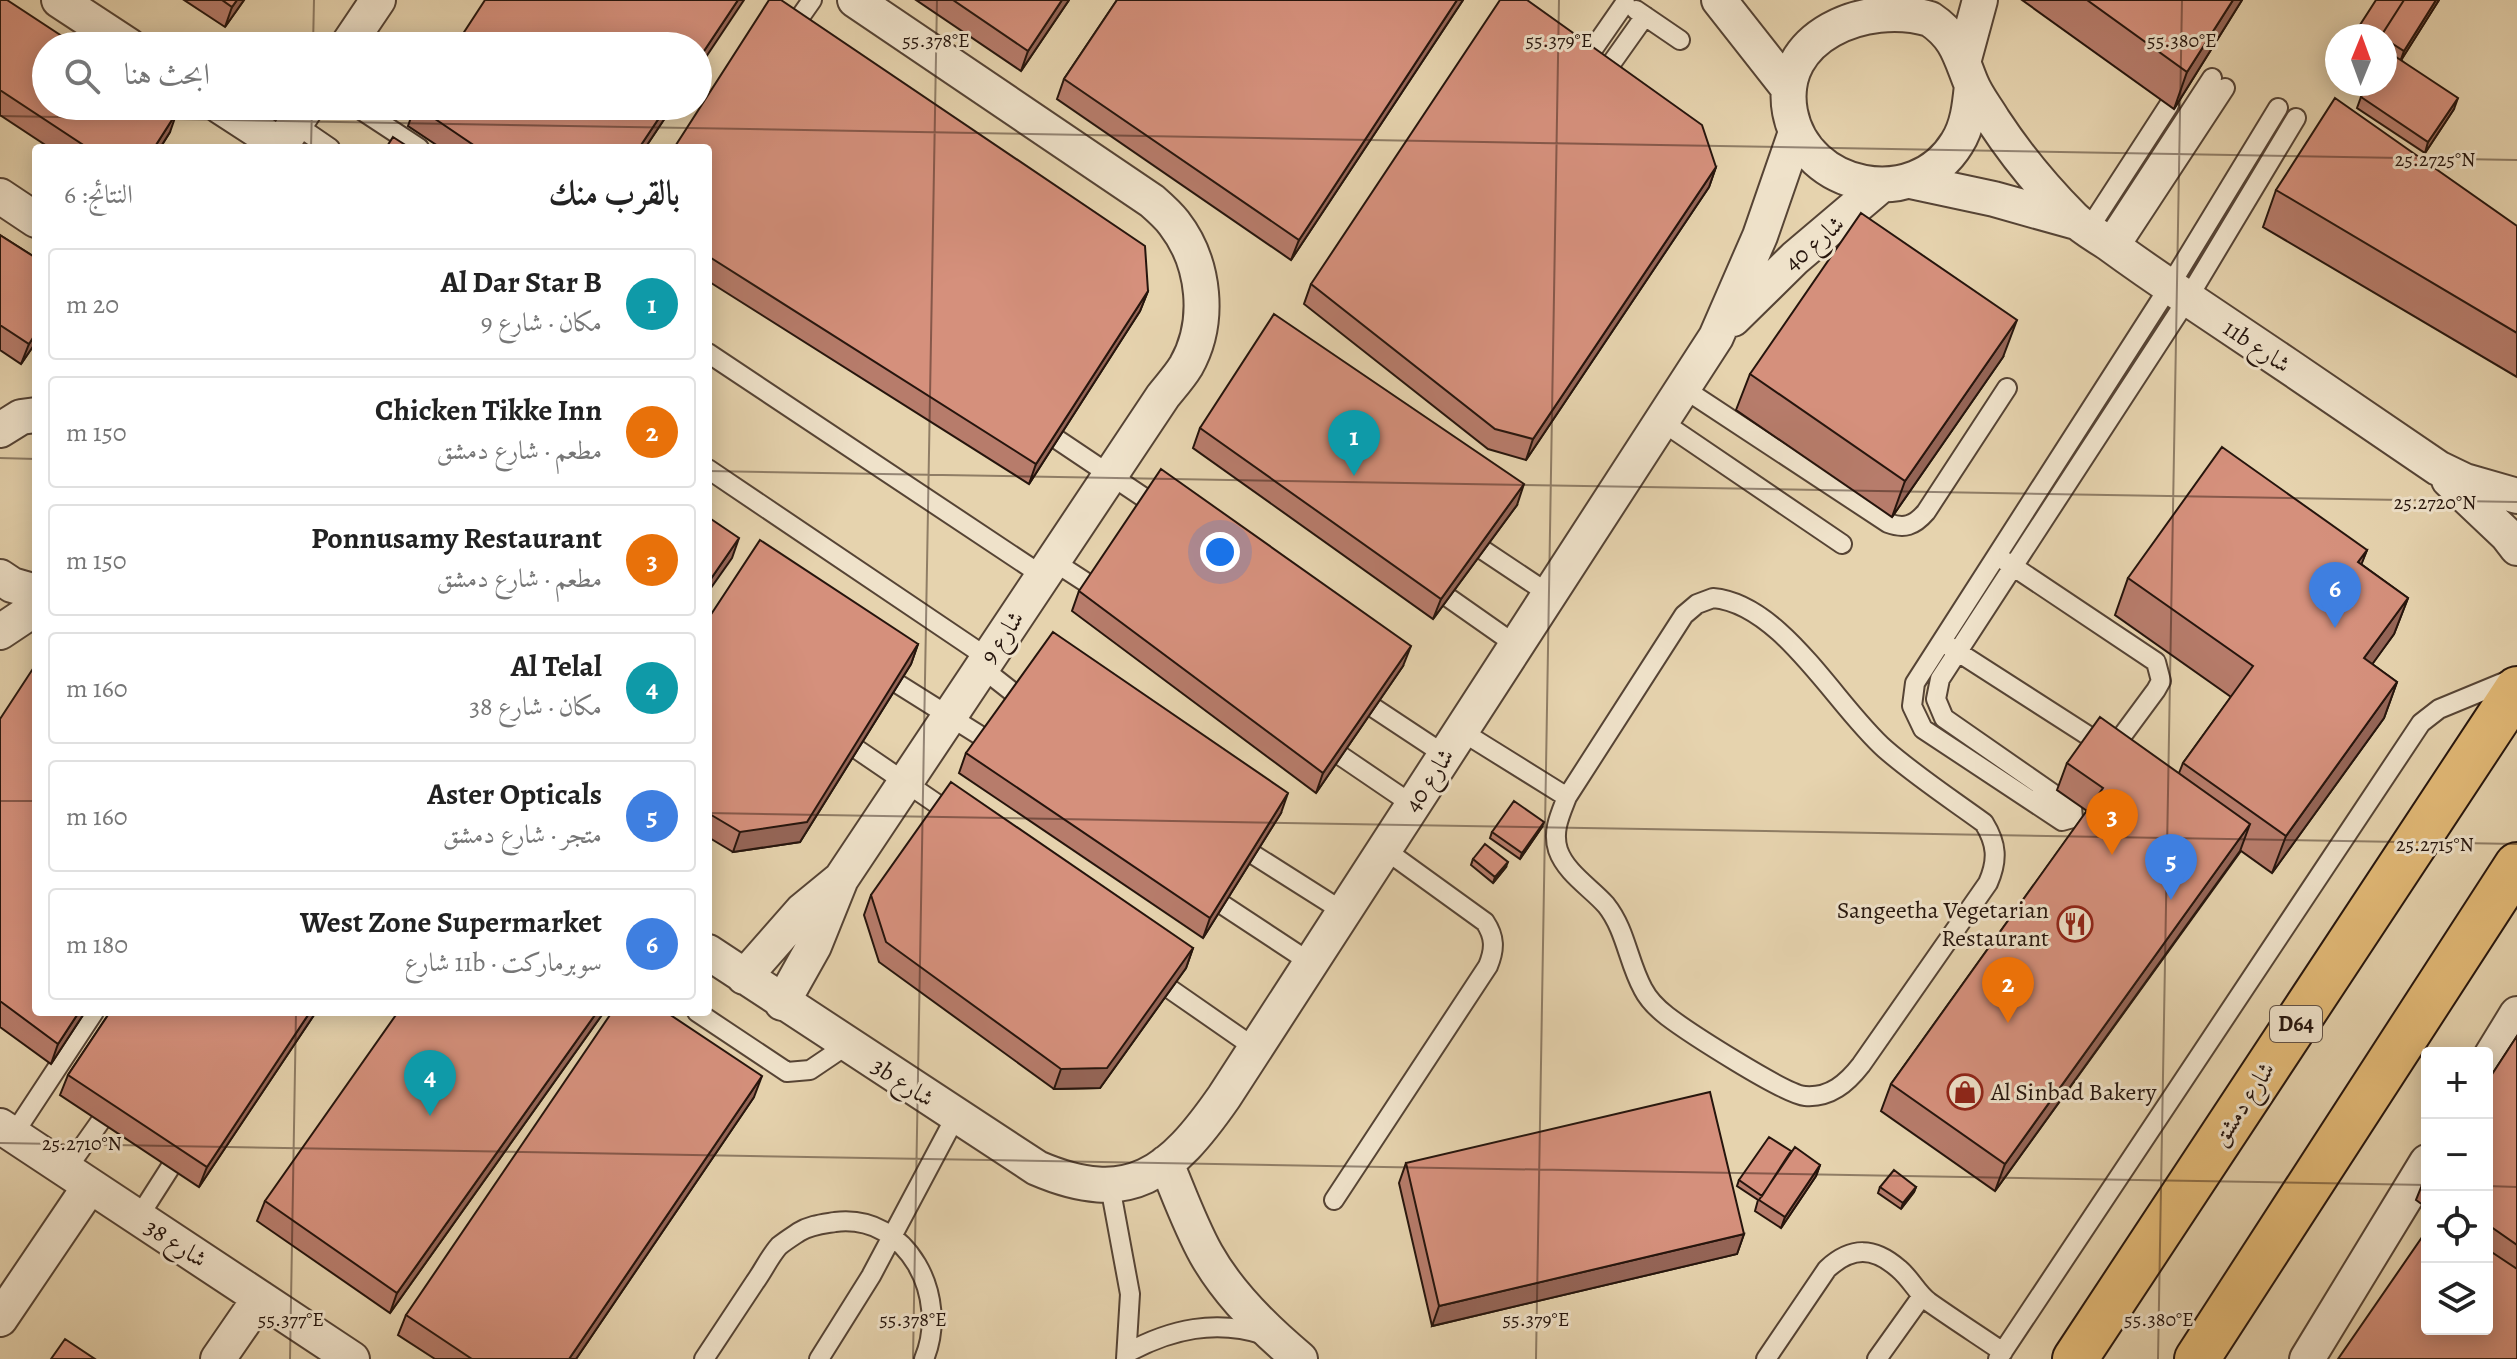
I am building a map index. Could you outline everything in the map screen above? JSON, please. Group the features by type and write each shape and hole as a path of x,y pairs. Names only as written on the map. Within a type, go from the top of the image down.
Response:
{"main road":[{"name":"شارع دمشق","path":"2075,1359 2517,689"},
{"path":"2197,1359 2517,865"}],"street":[{"path":"59,0 108,32"},
{"path":"360,32 378,0"},
{"name":"شارع 9","path":"782,1003 814,946 841,879 1163,396 1181,330 1181,298 1175,266 1164,236 1147,208 1125,185 855,0"},
{"path":"1719,0 1789,89"},
{"path":"1968,72 1950,36 1929,18 1904,7 1862,3 1832,18 1810,37 1795,61 1789,89 1790,111 1796,132 1811,154 1830,172 1854,182 1895,184 1937,166 1957,144 1969,116 1968,72 1980,0"},
{"name":"11b شارع","path":"1968,72 2020,157 2097,236 2438,468 2465,481 2517,496"},
{"path":"259,120 290,131"},
{"name":"شارع 40","path":"1110,1186 1135,1182 1166,1163 1206,1123 1311,963 1716,337 1760,236 1796,132"},
{"name":"11b شارع","path":"1895,184 1994,199 2097,236"},
{"name":"شارع 40","path":"1716,337 1795,258 1895,184"},
{"path":"0,196 32,217"},
{"name":"11b شارع","path":"2438,468 2517,548"},
{"path":"0,577 12,585 32,591"},
{"path":"0,632 32,611"},
{"name":"شارع 9","path":"744,977 802,911 841,879"},
{"name":"3b شارع","path":"712,955 1037,1168 1080,1184 1110,1186"},
{"path":"2493,1053 2517,1014"},
{"name":"شارع 38","path":"6,1131 352,1359"},
{"path":"1166,1163 1195,1234 1218,1273 1288,1349"},
{"path":"2307,1359 2421,1172"},
{"path":"0,1319 78,1178"},
{"path":"218,1359 260,1298"}],"lane":[{"path":"791,30 812,0"},
{"path":"1582,65 1623,2 1680,40"},
{"path":"1601,78 1645,16"},
{"path":"2097,236 2219,83"},
{"path":"2097,236 2169,105"},
{"path":"2278,108 2179,292 1936,689 1936,699 1944,718 2067,802 2074,811 2073,818 2068,821 2056,818 1923,729 1916,718 1912,695 1921,670 1996,555 2179,292 2296,118"},
{"path":"376,120 413,144"},
{"path":"290,131 321,144"},
{"path":"712,356 1048,568 1090,585"},
{"path":"1683,388 1898,527 1910,526 1926,512 2007,388"},
{"path":"1661,421 1842,544"},
{"path":"1058,440 1146,499"},
{"path":"712,472 985,663 1015,694"},
{"path":"1483,550 1549,594"},
{"path":"1940,641 2098,742 2115,741 2122,736 2156,690 2161,681 2156,662 1996,555"},
{"path":"1449,598 1516,645"},
{"path":"1713,598 1730,599 1745,606 1786,639 1884,748 1984,823 1996,853 1995,868 1988,883 1847,1083 1827,1093 1804,1096 1782,1088 1667,1016 1655,1005 1642,988 1620,927 1606,906 1559,853 1555,838 1556,824 1567,797 1684,615 1697,604 1713,598"},
{"path":"1766,1359 1827,1269 1854,1252 1869,1252 1899,1269 1922,1296 2000,1355 2421,723 2439,709 2517,677"},
{"path":"898,684 984,738"},
{"path":"1374,708 1567,797"},
{"path":"858,750 940,806"},
{"path":"1341,756 1413,805"},
{"path":"1334,1200 1488,966 1494,944 1492,932 1485,922 1384,849"},
{"path":"1254,855 1344,912"},
{"path":"1223,905 1311,963"},
{"path":"1170,989 1255,1048"},
{"path":"6,1131 91,1016"},
{"path":"701,1016 735,1046 795,1073 810,1070 847,1045"},
{"path":"819,1359 893,1236 956,1116"},
{"path":"78,1178 100,1122"},
{"path":"138,1218 170,1168"},
{"path":"1110,1186 1130,1294 1126,1356"},
{"path":"704,1359 780,1246 803,1230 841,1221 866,1224 893,1236 920,1269 931,1298 933,1330 924,1359"},
{"path":"1877,1359 1922,1296"},
{"path":"1126,1356 1154,1338 1184,1329 1215,1326 1246,1329 1288,1349"}],"building":[{"path":"0,0 7,0 56,32 32,32 32,111 0,90"},
{"path":"222,0 237,0 232,7"},
{"path":"485,0 738,0 712,39 712,32 464,32"},
{"path":"769,0 781,0 1145,246 1148,291 1036,464 712,259 712,144 677,144 692,120 712,120 712,89"},
{"path":"953,0 1062,0 1028,51"},
{"path":"1117,0 1457,0 1299,240 1064,79"},
{"path":"1500,0 1527,0 1702,125 1716,167 1533,439 1495,429 1311,284"},
{"path":"2087,0 2233,0 2187,72"},
{"path":"2376,0 2404,0 2389,24 2361,24"},
{"path":"2404,0 2436,0 2404,51 2397,47 2397,24 2389,24"},
{"path":"2397,58 2458,98 2428,142 2361,97 2397,96"},
{"path":"2335,98 2517,226 2517,333 2276,190"},
{"path":"46,120 172,120 157,144 82,144"},
{"path":"437,120 658,120 642,144 472,144"},
{"path":"393,137 404,144 389,144"},
{"path":"1861,213 2017,320 1905,481 1750,374"},
{"path":"0,235 32,255 32,339 29,344 0,325"},
{"path":"1274,314 1524,484 1441,599 1200,428"},
{"path":"2222,447 2367,550 2358,562 2408,598 2364,658 2397,682 2286,836 2183,763 2253,666 2128,578"},
{"path":"1161,469 1411,646 1323,773 1079,591"},
{"path":"712,520 739,538 712,577"},
{"path":"760,540 918,644 807,822 740,832 712,815 712,613"},
{"path":"1053,632 1288,793 1210,918 966,753"},
{"path":"32,670 32,1016 76,1016 58,1044 0,1001 0,719"},
{"path":"2100,717 2250,824 2005,1164 1891,1084 2103,788 2067,763"},
{"path":"951,782 1193,948 1107,1068 1061,1069 886,942 871,895"},
{"path":"1514,801 1544,822 1522,853 1492,832"},
{"path":"1485,844 1508,862 1495,877 1473,859"},
{"path":"107,1016 307,1016 207,1167 68,1075"},
{"path":"395,1016 594,1016 397,1293 265,1201"},
{"path":"609,1016 672,1016 762,1076 569,1359 472,1359 406,1315"},
{"path":"2517,1036 2517,1245 2493,1228 2493,1073"},
{"path":"1710,1092 1744,1234 1439,1306 1406,1163"},
{"path":"1769,1137 1791,1151 1762,1196 1739,1180"},
{"path":"1795,1147 1820,1165 1785,1217 1759,1200"},
{"path":"1894,1170 1916,1187 1903,1203 1880,1187"},
{"path":"2421,1239 2421,1335 2493,1335 2493,1253 2517,1269 2517,1359 2338,1359"},
{"path":"65,1339 95,1359 51,1359"}],"place":[{"name":"Al Dar Star B","path":"1354,476"},
{"name":"West Zone Supermarket","path":"2335,628"},
{"name":"Ponnusamy Restaurant","path":"2112,855"},
{"name":"Aster Opticals","path":"2171,900"},
{"name":"Sangeetha Vegetarian Restaurant","path":"2075,924"},
{"name":"Chicken Tikke Inn","path":"2008,1023"},
{"name":"Al Sinbad Bakery","path":"1965,1092"},
{"name":"Al Telal","path":"430,1116"}]}
